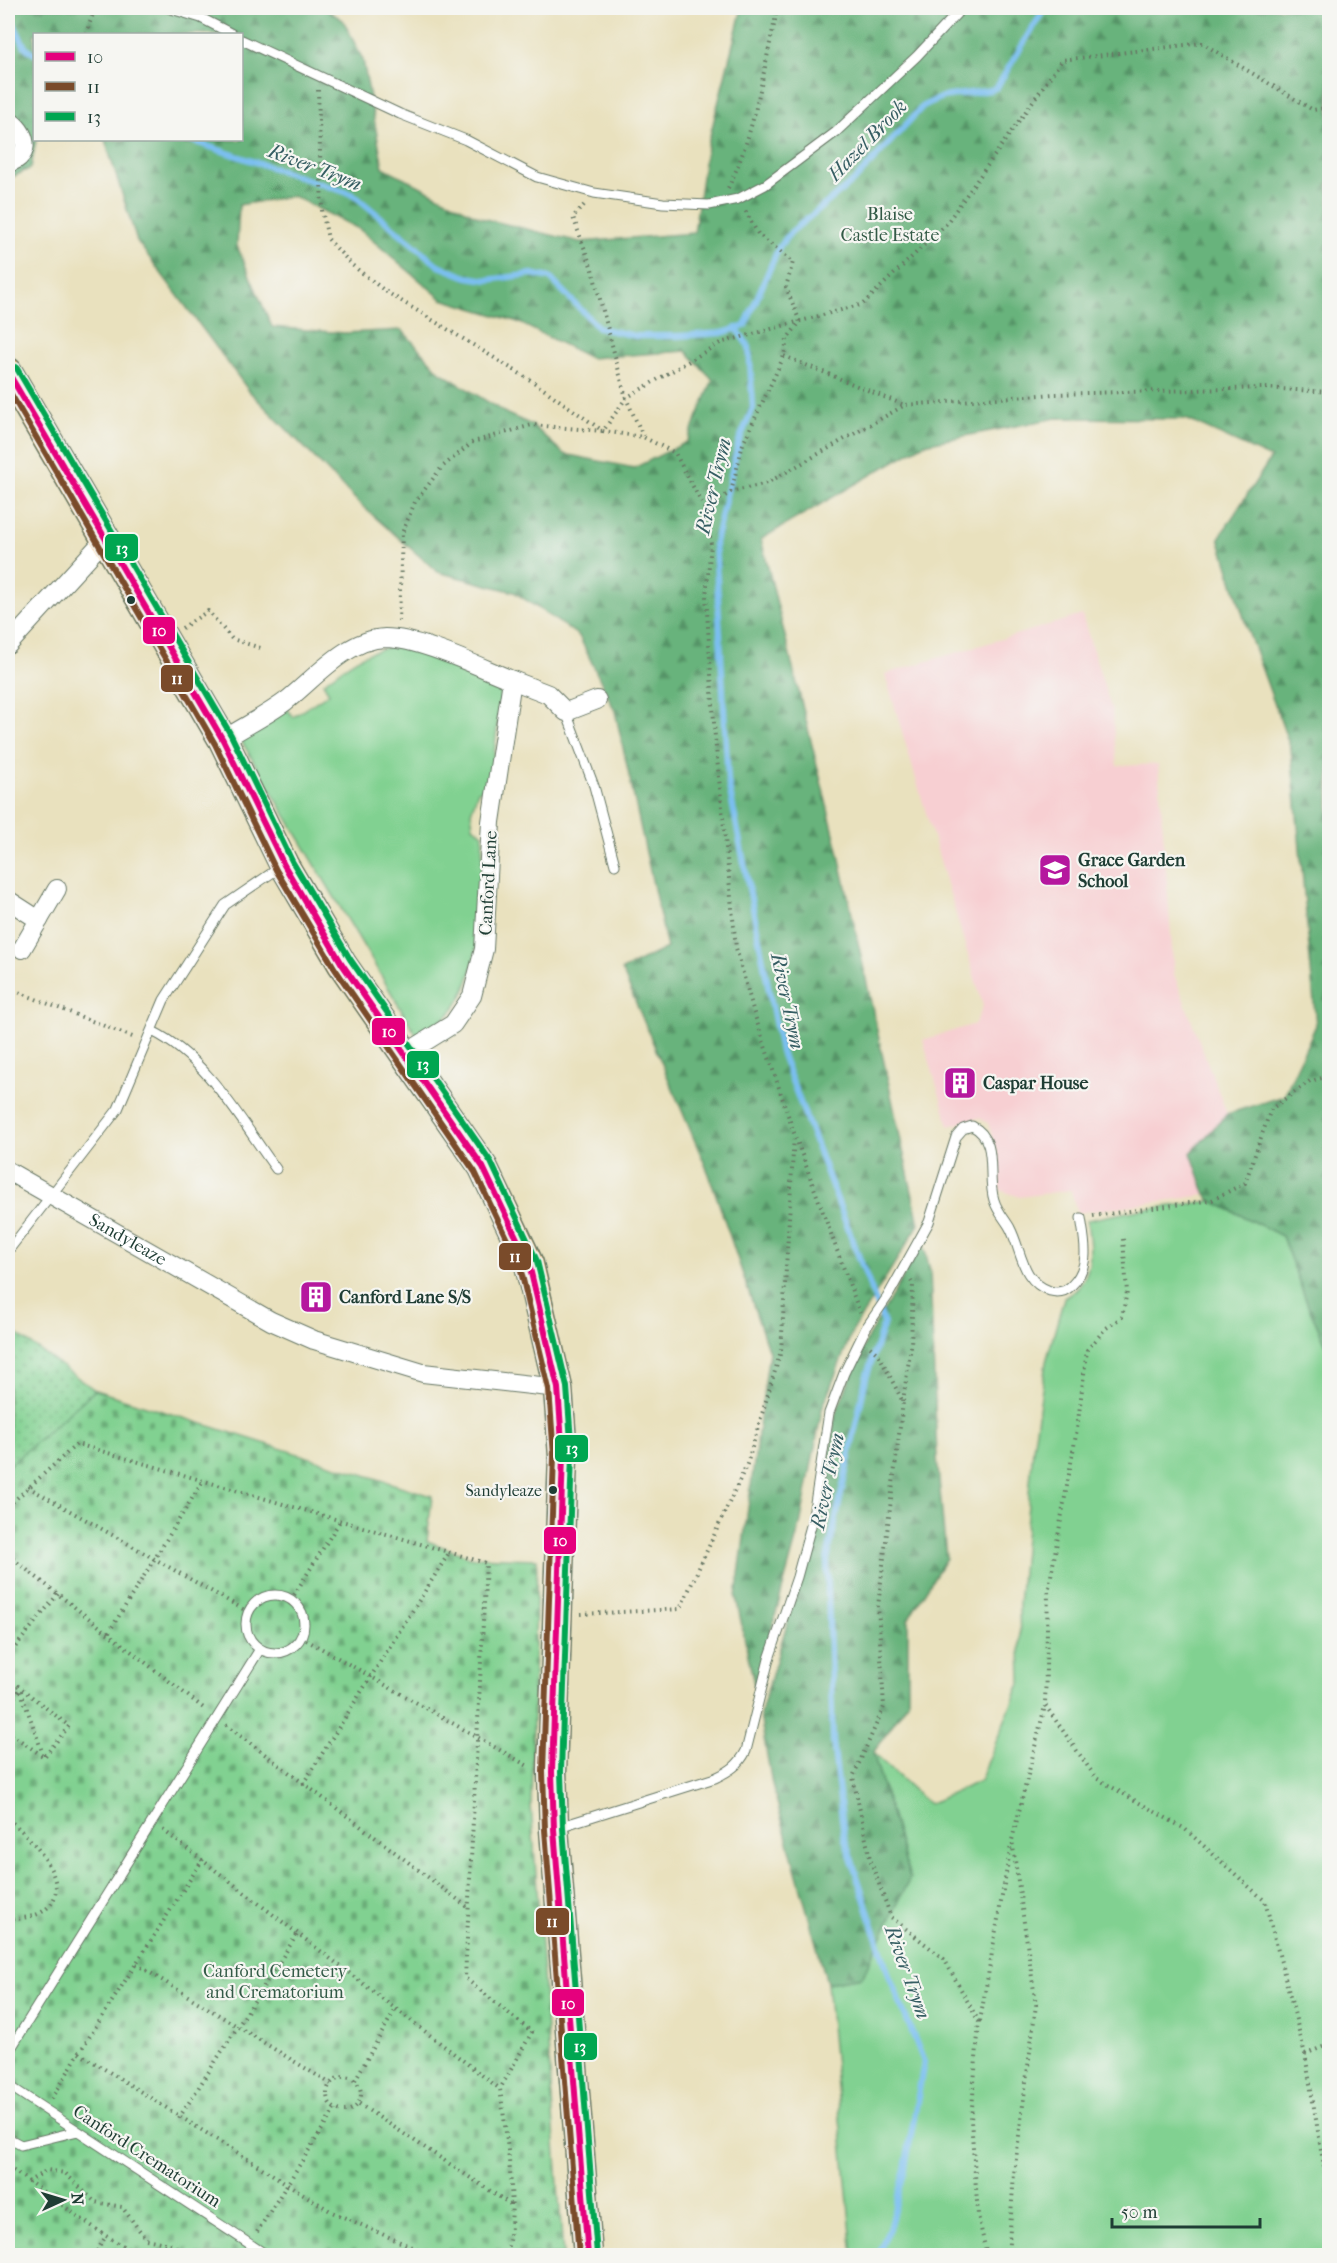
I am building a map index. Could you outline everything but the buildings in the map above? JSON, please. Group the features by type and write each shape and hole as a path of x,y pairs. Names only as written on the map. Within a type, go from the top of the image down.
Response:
{"main road":[{"path":"8,372 104,540 223,740 285,865 342,964 483,1167 529,1264 558,1388 563,1456 552,1772 554,1829 588,2256"}],"street":[{"path":"8,120 24,134 26,144 22,153 8,163"},
{"path":"8,645 104,540"},
{"path":"223,740 284,702 344,655 375,640 398,639 452,656 548,694 566,712 597,700"},
{"name":"Canford Lane","path":"405,1054 453,1024 472,996 484,949 491,822 512,680"},
{"path":"22,949 57,889"},
{"path":"8,900 39,920"},
{"name":"Sandyleaze","path":"8,1171 271,1321 314,1340 423,1373 558,1388"}],"lane":[{"path":"168,8 201,18 230,33"},
{"path":"243,40 326,81 466,140 537,177 594,193 663,203 717,203 738,200 765,185 836,132 917,56 962,8"},
{"path":"566,712 594,786 615,865"},
{"path":"8,1251 118,1109 164,1000 225,905 285,865"},
{"path":"152,1031 171,1040 196,1064 276,1169"},
{"path":"554,1829 715,1778 735,1768 741,1761 746,1751 769,1659 797,1577 812,1522 829,1413 844,1373 866,1328 888,1296 929,1222 956,1137 963,1129 972,1126 984,1135 991,1155 994,1201 1011,1230 1026,1270 1037,1284 1051,1291 1061,1292 1068,1289 1082,1271 1086,1252 1081,1218"},
{"path":"272,1595 291,1600 302,1612 304,1629 301,1637 288,1650 269,1653 260,1649 249,1637 246,1629 248,1612 262,1598 272,1595"},
{"path":"8,2053 260,1649"},
{"name":"Canford Crematorium","path":"8,2085 268,2256"},
{"path":"8,2138 21,2145 78,2131"}],"path":[{"path":"86,33 95,8"},
{"path":"717,203 728,188 741,162 758,103 778,8"},
{"path":"603,431 626,398 720,343 863,304 946,224 1062,60 1202,43 1313,110 1329,106"},
{"path":"326,81 317,92 322,210 328,239 351,265 385,291 532,381 603,431"},
{"path":"594,193 573,217 592,269 626,398 644,437"},
{"path":"738,200 758,234 793,262 786,287 800,322"},
{"path":"731,492 743,444 784,356 787,339 800,322"},
{"path":"784,356 905,405"},
{"path":"705,509 731,492 767,483 905,405 1089,393 1264,388 1329,392"},
{"path":"398,639 402,533 415,502 442,467 473,442 532,425 644,437 675,453 705,509 711,544 706,596 714,726 736,948 754,1013 794,1133 866,1328"},
{"path":"164,640 208,611 232,639 264,649"},
{"path":"8,988 148,1042"},
{"path":"1081,1218 1136,1208 1212,1200 1245,1182 1271,1109 1310,1081 1329,1076"},
{"path":"559,1615 680,1609 747,1464 781,1351 794,1133"},
{"path":"987,2256 978,2215 971,2120 980,2022 1012,1840 1045,1705 1048,1593 1077,1429 1087,1350 1105,1329 1122,1317 1126,1292 1123,1239"},
{"path":"903,1269 913,1284 911,1346 878,1606 884,1707 853,1777 870,1859 891,1917 944,1959 980,2022"},
{"path":"879,1355 903,1402"},
{"path":"8,1506 76,1444 486,1563 465,1978 532,2032 500,2089 513,2220 510,2246 504,2256"},
{"path":"109,1632 203,1481"},
{"path":"28,1487 248,1612"},
{"path":"291,1600 340,1521"},
{"path":"303,1784 449,1553"},
{"path":"8,1555 217,1719 470,1909"},
{"path":"8,1656 58,1594"},
{"path":"301,1637 477,1739 532,1768 552,1772"},
{"path":"8,1678 69,1726 44,1757"},
{"path":"8,1707 20,1689"},
{"path":"20,1689 44,1757"},
{"path":"1045,1705 1096,1778 1185,1829 1264,1901 1305,2054 1329,2203"},
{"path":"8,1732 44,1757"},
{"path":"8,1819 16,1825 55,1873 57,1887 53,1900 40,1913 8,1921"},
{"path":"153,1822 500,2089"},
{"path":"1008,2256 1014,2174 1036,2005 1012,1840"},
{"path":"46,2110 79,2053 203,1859"},
{"path":"179,2118 298,1933"},
{"path":"136,1964 331,2084"},
{"path":"355,2080 396,2007"},
{"path":"1305,2054 1329,2044"},
{"path":"79,2053 179,2118 332,2212 432,2256"},
{"path":"339,2078 355,2080 362,2093 359,2104 345,2112 335,2109 327,2094 331,2084 339,2078"},
{"path":"359,2104 510,2204"},
{"path":"249,2243 288,2186 335,2109"},
{"path":"8,2167 106,2236 141,2256"},
{"path":"28,2182 47,2170 65,2173 95,2202 122,2206 146,2239 174,2245 183,2256"},
{"path":"94,2256 106,2236"}],"shaded area":[{"name":"Grace Garden School","path":"1082,615 1112,711 1117,766 1158,764 1174,974 1227,1114 1191,1153 1206,1195 1077,1213 1071,1190 1020,1197 1000,1190 998,1154 988,1123 979,1118 949,1126 923,1040 975,1024 983,1006 885,674"}],"green space":[{"name":"Blaise Castle Estate","path":"8,8 324,8 343,20 363,60 383,167 481,218 580,242 694,233 705,156 742,8 1329,8 1329,1351 1309,1308 1282,1236 1212,1201 1206,1195 1191,1153 1227,1114 1284,1096 1316,1025 1291,749 1248,631 1219,538 1271,458 1186,419 1056,418 924,444 761,539 838,850 919,1224 852,1332 822,1409 800,1525 755,1689 736,1597 769,1352 709,1174 622,970 667,948 615,711 579,636 514,592 438,572 361,505 249,391 137,241 105,141 243,141 243,33 33,33 33,141 36,141 31,168 8,179","holes":["293,196 359,229 442,299 518,322 590,358 686,351 713,380 687,442 634,468 564,454 532,425 507,414 440,372 402,330 344,333 272,327 237,246 239,205"]},
{"path":"407,645 463,665 502,687 490,787 478,791 471,812 473,826 483,834 481,904 475,955 469,979 460,999 448,1015 417,1036 239,737 287,708 293,717 329,693 323,683 362,656 382,649"},
{"path":"1212,1201 1282,1236 1309,1308 1330,1352 1329,2255 853,2255 827,1983 862,1977 910,1878 873,1753 929,1804 980,1781 1021,1681 1019,1605 1033,1449 1046,1362 1064,1298 1082,1283 1089,1264 1090,1243 1087,1220 1138,1210"},
{"path":"923,1243 930,1270 937,1457 946,1558 908,1619 908,1702 873,1753 910,1878 862,1977 827,1983 772,1784 760,1715 816,1526 828,1468 835,1415 868,1337"},
{"path":"8,1328 95,1390 8,1466"},
{"name":"Canford Cemetery and Crematorium","path":"95,1390 432,1496 427,1541 470,1557 537,1559 531,1805 563,2255 8,2255 8,1466"}],"waterway":[{"name":"River Trym","path":"192,141 354,195 439,266 467,277 487,280 532,274 550,278 599,328 636,336 722,333 745,326 779,247 791,232 856,179 923,106 942,97 991,90 997,87 1045,8"},
{"name":"River Trym","path":"8,12 25,47 33,53"},
{"name":"River Trym","path":"736,328 749,347 753,408 739,441 715,543 728,781 781,1052 884,1323 866,1378 827,1560 833,1741 844,1836 889,1975 924,2062 905,2169 889,2229 877,2256"}],"transit line":[{"name":"13","path":"16,367 231,735 292,861 350,959 491,1162 537,1261 567,1387 572,1455 561,1772 563,1828 597,2255"},
{"name":"10","path":"8,372 223,740 284,865 342,964 483,1167 529,1264 558,1388 563,1456 552,1772 554,1829 588,2256"},
{"name":"11","path":"8,389 215,744 276,870 335,969 475,1172 520,1267 549,1389 554,1456 543,1772 545,1830 579,2256"}],"place":[{"name":"Grace Garden School","path":"1055,870"},
{"name":"Caspar House","path":"960,1083"},
{"name":"Canford Lane S/S","path":"316,1297"},
{"name":"Sandyleaze","path":"553,1490"}],"water label":[{"name":"Hazel Brook","path":"867,140"}]}
